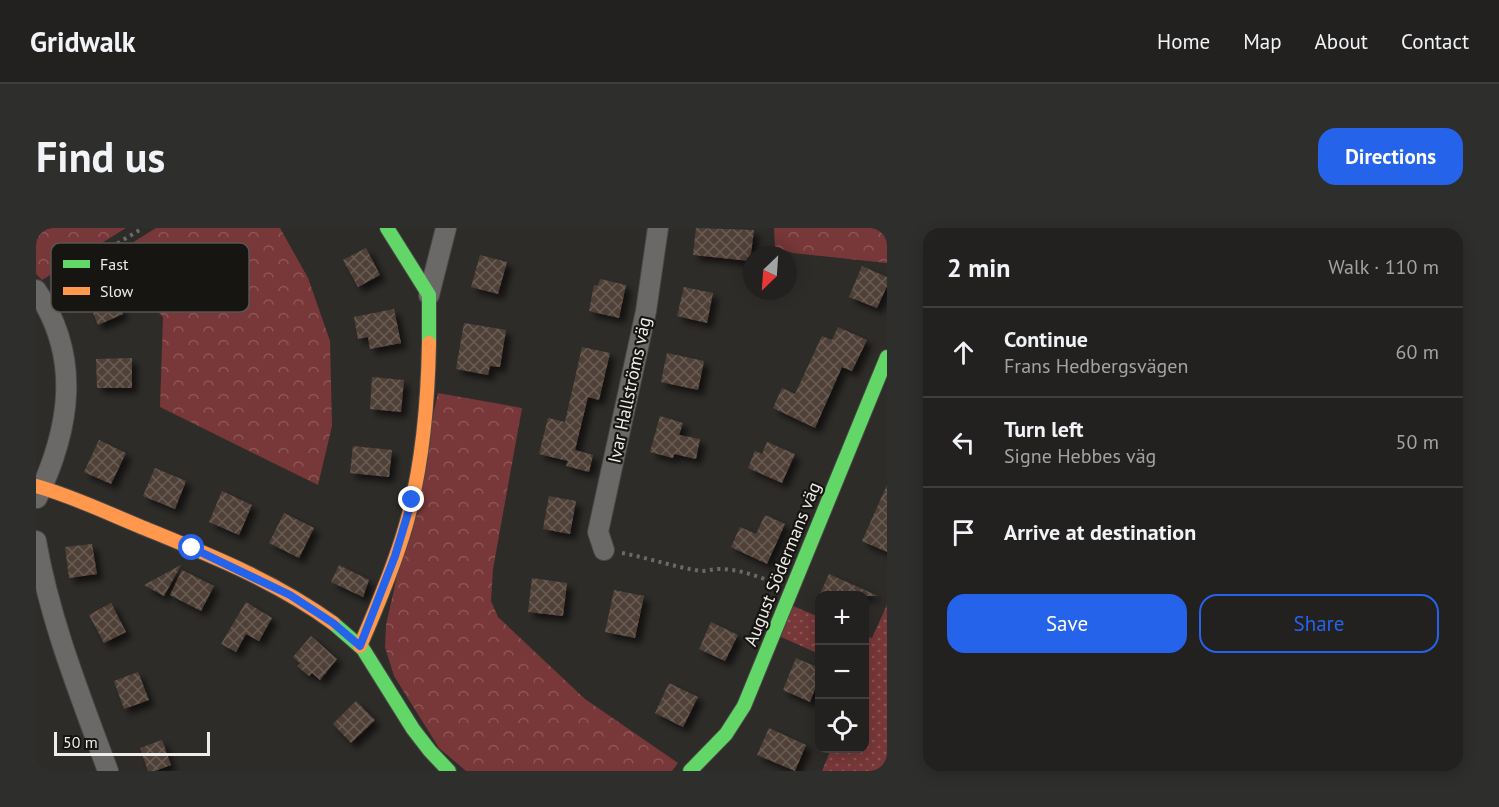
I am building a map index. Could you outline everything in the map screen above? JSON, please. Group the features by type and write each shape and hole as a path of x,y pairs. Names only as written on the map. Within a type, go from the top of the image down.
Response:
{"street":[{"path":"387,228 429,295"},
{"path":"360,646 392,566 412,500 428,396 429,295 446,228"},
{"name":"Ivar Hallströms väg","path":"604,550 598,532 646,311 658,228"},
{"path":"37,291 54,322 62,343 66,364 67,393 60,438 38,491 192,548 249,574 314,610 360,646 409,724 427,748 449,771"},
{"name":"August Södermans väg","path":"690,771 719,743 733,726 744,706 887,357"},
{"path":"36,541 42,576 53,616 108,771"}],"path":[{"path":"118,243 143,228"},
{"path":"37,291 51,283"},
{"path":"604,550 655,559 695,570 719,569 748,573 792,588"}],"green space":[{"path":"36,228 126,228 102,243 51,243 51,274 42,280 36,274"},
{"path":"156,228 280,228 308,278 330,341 332,426 318,485 160,407 163,317 158,312 249,312 249,243 132,243"},
{"path":"774,228 887,228 887,263 797,253 797,246 775,246"},
{"path":"438,393 522,408 493,569 491,601 498,617 585,699 678,763 672,771 466,771 439,748 394,676 385,647 386,625"},
{"path":"887,605 887,771 822,771 829,753 869,753 869,637 872,638"},
{"path":"793,606 815,615 815,652 779,636"}],"building":[{"path":"696,228 754,230 752,246 743,246 743,260 693,255"},
{"path":"366,248 380,275 358,287 343,260"},
{"path":"480,255 507,262 498,294 471,287"},
{"path":"862,266 887,277 887,286 877,308 849,297"},
{"path":"600,279 626,285 619,318 589,311 594,285 598,286"},
{"path":"684,287 713,293 707,323 677,316"},
{"path":"394,309 401,343 370,349 368,337 358,339 354,317"},
{"path":"93,312 122,312 123,314 98,325"},
{"path":"464,323 506,330 500,367 490,366 488,375 456,369"},
{"path":"838,327 867,340 852,371 842,367 815,428 773,408 782,388 795,394 822,336 832,340"},
{"path":"582,347 610,353 599,400 588,397 575,450 593,455 589,472 566,466 568,461 539,454 548,418 565,422"},
{"path":"667,353 704,361 698,390 661,382"},
{"path":"132,358 132,388 97,388 96,359"},
{"path":"372,377 404,380 401,412 370,409"},
{"path":"660,416 683,423 679,435 700,439 696,459 674,454 673,458 650,452"},
{"path":"99,440 126,453 111,484 84,472"},
{"path":"767,442 795,454 782,483 748,468 755,451 762,454"},
{"path":"353,446 392,450 389,477 350,473"},
{"path":"155,468 186,481 175,509 143,496"},
{"path":"887,485 887,552 862,541"},
{"path":"222,491 252,505 239,535 209,522"},
{"path":"549,496 576,501 570,534 543,529"},
{"path":"284,513 314,528 299,558 269,543"},
{"path":"765,515 785,524 767,564 731,547 740,527 756,534"},
{"path":"92,544 97,574 69,578 65,547"},
{"path":"181,565 164,596 144,585"},
{"path":"339,565 369,580 363,597 331,582"},
{"path":"182,570 214,586 201,611 170,595"},
{"path":"829,574 867,591 821,591"},
{"path":"532,578 567,583 563,616 528,612"},
{"path":"614,590 644,596 635,638 605,632"},
{"path":"246,602 272,618 259,641 246,634 236,652 221,644"},
{"path":"111,603 126,632 104,643 89,615"},
{"path":"711,622 738,635 725,661 699,649"},
{"path":"311,636 337,659 320,680 312,673 309,676 297,666 300,663 293,657"},
{"path":"796,658 815,666 815,689 810,702 783,690"},
{"path":"138,672 149,700 124,709 114,681"},
{"path":"669,683 698,697 683,727 655,713"},
{"path":"356,701 375,720 351,743 333,724"},
{"path":"769,728 806,745 795,771 757,755"},
{"path":"162,740 171,765 148,771 140,748"}],"traffic: fast":[{"path":"387,228 429,295 429,343"},
{"path":"690,771 726,734 744,706 887,357"},
{"path":"333,623 363,649 413,729 449,771"}],"traffic: slow":[{"path":"360,646 391,571 412,503 423,435 429,343"},
{"path":"36,486 88,504 239,569 287,594 333,623"}],"route":[{"path":"192,548 290,595 333,623 360,646 381,596 406,525 412,500"}]}
